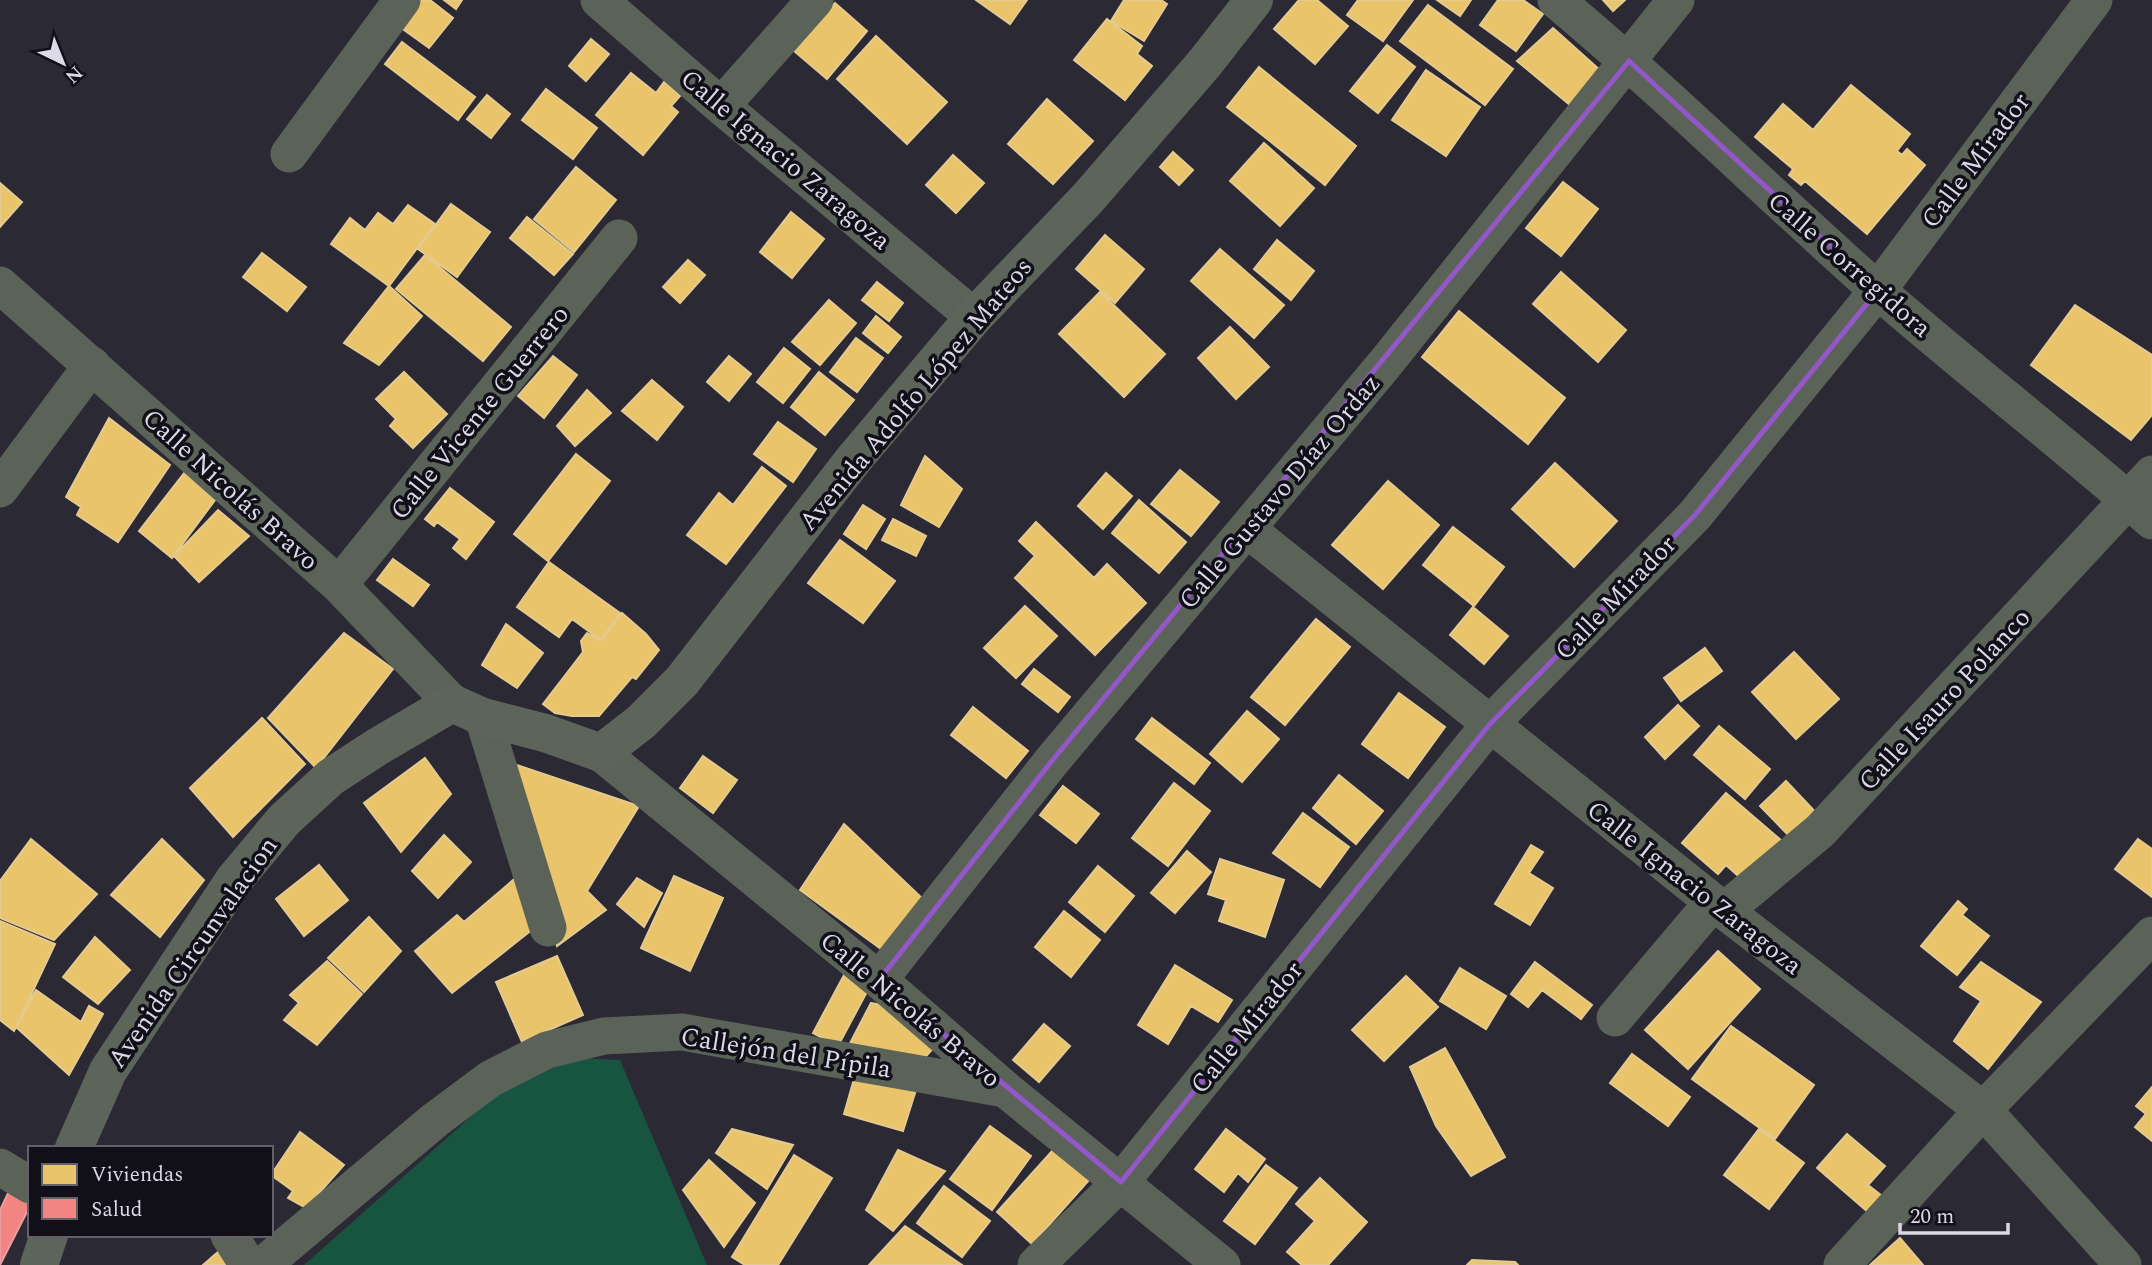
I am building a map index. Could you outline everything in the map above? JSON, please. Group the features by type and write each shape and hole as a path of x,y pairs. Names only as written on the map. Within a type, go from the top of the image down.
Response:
{"street":[{"path":"289,154 402,0"},
{"name":"Calle Ignacio Zaragoza","path":"599,0 721,106 974,317"},
{"path":"721,106 815,0"},
{"name":"Avenida Adolfo López Mateos","path":"601,753 641,722 682,681 854,459 974,317 1088,198 1204,64 1254,0"},
{"name":"Calle Corregidora","path":"1556,0 1629,61 1765,189 1878,290 2144,499"},
{"name":"Calle Gustavo Díaz Ordaz","path":"879,980 1051,762 1393,354 1676,0"},
{"name":"Calle Mirador","path":"1036,1265 1121,1182 1489,725 1695,515 1878,290 2094,0"},
{"name":"Calle Vicente Guerrero","path":"339,585 619,238"},
{"name":"Calle Nicolás Bravo","path":"0,285 339,585 468,710"},
{"path":"0,488 92,365"},
{"name":"Calle Isauro Polanco","path":"1615,1018 1718,907 1820,831 2144,499"},
{"name":"Calle Ignacio Zaragoza","path":"1247,529 1718,907 1983,1110 2123,1265"},
{"path":"468,710 601,753"},
{"path":"468,710 548,928"},
{"name":"Avenida Circunvalacion","path":"75,1146 108,1071 234,880 284,820 331,778 377,747 468,710"},
{"name":"Calle Nicolás Bravo","path":"601,753 879,980 1005,1089 1223,1265"},
{"path":"1842,1265 1983,1110 2152,935"},
{"name":"Callejón del Pípila","path":"263,1265 435,1120 490,1079 547,1050 604,1036 682,1032 1005,1089"},
{"path":"0,1167 28,1184"},
{"path":"39,1265 48,1237"},
{"path":"230,1237 248,1265"}],"highlighted area":[{"path":"1629,61 1878,290 1695,515 1489,725 1121,1182 879,980 1051,762"}],"green space":[{"path":"574,1058 620,1060 707,1265 304,1265 493,1097"}],"building: Viviendas":[{"path":"421,0 430,0 453,18 429,48 400,27"},
{"path":"444,0 462,0 456,9"},
{"path":"976,0 1027,0 1010,24"},
{"path":"1124,0 1161,0 1167,4 1144,41 1111,21"},
{"path":"1299,0 1317,0 1348,26 1315,64 1274,29"},
{"path":"1358,0 1413,0 1383,41 1347,15"},
{"path":"1437,0 1471,0 1460,16"},
{"path":"1498,0 1523,0 1543,14 1516,51 1480,25"},
{"path":"1603,0 1625,0 1613,11"},
{"path":"835,3 867,31 827,79 794,51"},
{"path":"1428,5 1513,69 1485,105 1400,41"},
{"path":"1107,19 1142,46 1137,54 1152,66 1125,100 1074,60"},
{"path":"1553,28 1600,70 1570,105 1517,61"},
{"path":"876,36 947,102 907,144 837,79"},
{"path":"591,39 609,54 586,81 569,66"},
{"path":"402,42 475,97 458,120 385,64"},
{"path":"1387,45 1415,67 1378,113 1350,91"},
{"path":"1259,67 1356,146 1325,185 1227,107"},
{"path":"1426,70 1480,107 1446,156 1392,120"},
{"path":"631,73 656,93 664,82 680,96 671,106 678,112 643,155 596,115"},
{"path":"1851,85 1910,134 1897,151 1902,155 1907,149 1925,165 1867,234 1805,181 1801,185 1789,175 1793,169 1755,137 1783,104 1813,130"},
{"path":"546,89 597,128 573,159 522,120"},
{"path":"487,95 510,114 491,138 467,119"},
{"path":"1047,99 1093,141 1053,184 1008,144"},
{"path":"1264,143 1314,188 1280,226 1230,181"},
{"path":"1173,152 1193,170 1179,185 1160,167"},
{"path":"953,155 984,183 956,213 926,185"},
{"path":"576,167 616,200 574,252 534,219"},
{"path":"1563,182 1598,209 1561,256 1526,228"},
{"path":"0,183 22,202 0,227"},
{"path":"451,204 490,232 457,277 418,249"},
{"path":"408,205 435,224 389,286 331,244 350,218 365,230 378,213 393,224"},
{"path":"791,212 824,239 792,278 760,252"},
{"path":"527,217 573,254 554,275 510,238"},
{"path":"1105,235 1144,269 1115,303 1076,269"},
{"path":"1277,240 1314,271 1291,300 1254,269"},
{"path":"1220,249 1284,305 1254,338 1191,281"},
{"path":"262,253 306,287 287,311 243,277"},
{"path":"425,255 511,327 483,361 396,289"},
{"path":"688,260 705,275 680,303 663,287"},
{"path":"1561,272 1626,330 1598,362 1533,304"},
{"path":"877,282 903,303 889,321 862,300"},
{"path":"389,286 422,316 379,365 344,343"},
{"path":"1100,292 1165,354 1124,397 1059,334"},
{"path":"829,300 856,323 820,365 792,342"},
{"path":"2075,305 2152,355 2152,415 2131,440 2031,365"},
{"path":"1459,311 1565,398 1528,444 1422,357"},
{"path":"876,316 901,337 888,353 863,333"},
{"path":"1230,327 1269,367 1236,399 1198,358"},
{"path":"856,338 883,358 857,392 830,372"},
{"path":"784,348 810,369 783,403 757,382"},
{"path":"553,356 577,375 544,418 518,396"},
{"path":"729,356 751,374 729,401 707,382"},
{"path":"404,372 447,414 413,448 390,426 396,419 376,399"},
{"path":"819,372 854,400 825,435 791,407"},
{"path":"652,380 683,407 657,440 622,411"},
{"path":"587,390 611,413 575,446 557,426"},
{"path":"109,418 170,465 118,542 77,515 81,507 66,497"},
{"path":"778,422 816,449 793,482 754,454"},
{"path":"576,454 610,481 548,561 514,534"},
{"path":"925,456 962,489 939,527 901,505"},
{"path":"1555,463 1617,521 1574,567 1512,509"},
{"path":"762,467 786,486 726,564 687,535 719,493 733,505"},
{"path":"1180,470 1219,502 1191,536 1151,504"},
{"path":"185,472 215,500 172,558 139,531"},
{"path":"1106,473 1132,496 1103,529 1078,506"},
{"path":"1388,481 1439,525 1383,589 1332,545"},
{"path":"450,488 494,522 466,559 453,548 460,539 437,522 434,526 425,519"},
{"path":"1139,500 1186,542 1159,573 1112,533"},
{"path":"863,505 885,519 866,549 844,534"},
{"path":"218,510 249,536 199,582 174,556"},
{"path":"893,519 926,536 916,556 882,540"},
{"path":"1036,522 1094,578 1107,564 1146,603 1095,655 1015,578 1035,556 1019,541"},
{"path":"1453,527 1504,567 1474,606 1423,565"},
{"path":"840,540 895,581 863,623 808,583"},
{"path":"393,559 429,585 413,606 377,580"},
{"path":"549,562 620,613 601,640 572,619 559,637 517,607"},
{"path":"1025,606 1057,636 1016,678 984,648"},
{"path":"1473,607 1508,636 1484,664 1450,635"},
{"path":"622,613 646,634 659,650 636,679 632,677 599,716 555,713 543,704 583,652 581,641 587,633 601,641"},
{"path":"1316,619 1350,647 1285,725 1251,697"},
{"path":"506,624 543,653 517,688 482,665"},
{"path":"344,633 393,669 316,768 268,718"},
{"path":"1705,648 1722,671 1681,701 1664,678"},
{"path":"1794,652 1839,699 1796,739 1752,692"},
{"path":"1034,669 1070,697 1058,712 1022,684"},
{"path":"1399,693 1445,727 1408,778 1362,744"},
{"path":"1678,705 1699,726 1665,759 1645,737"},
{"path":"973,707 1028,751 1006,778 951,735"},
{"path":"1247,711 1279,739 1242,782 1210,754"},
{"path":"262,718 305,764 233,837 190,788"},
{"path":"1152,718 1210,763 1194,784 1136,739"},
{"path":"1719,726 1770,769 1745,799 1694,755"},
{"path":"703,756 737,780 713,813 680,788"},
{"path":"425,758 451,794 401,852 364,803"},
{"path":"499,759 639,806 587,891 606,910 557,946"},
{"path":"1339,775 1383,811 1356,844 1313,808"},
{"path":"1786,781 1822,819 1796,843 1760,806"},
{"path":"1174,783 1210,811 1168,866 1132,838"},
{"path":"1063,786 1099,814 1076,843 1040,815"},
{"path":"1726,793 1782,841 1746,883 1726,865 1718,874 1682,843"},
{"path":"1303,813 1349,847 1320,887 1273,853"},
{"path":"844,824 924,900 884,951 800,890"},
{"path":"444,835 471,862 438,898 412,871"},
{"path":"31,839 97,894 54,940 0,918 0,881"},
{"path":"162,839 204,880 160,937 111,895"},
{"path":"2138,839 2152,849 2152,897 2115,869"},
{"path":"1531,845 1543,852 1529,873 1553,888 1530,925 1495,904"},
{"path":"1187,851 1211,872 1175,913 1151,893"},
{"path":"1220,859 1284,880 1265,937 1219,921 1226,900 1208,894"},
{"path":"319,865 348,900 304,936 276,899"},
{"path":"1098,866 1134,896 1105,932 1069,902"},
{"path":"519,875 538,925 452,993 415,951 457,915 464,922"},
{"path":"674,876 723,898 690,971 641,948"},
{"path":"637,878 662,893 644,927 617,904"},
{"path":"1958,901 1967,909 1962,915 1989,936 1957,975 1921,946"},
{"path":"1064,911 1100,940 1071,977 1035,947"},
{"path":"369,917 401,951 364,992 328,958"},
{"path":"0,921 55,944 14,1031 0,1020"},
{"path":"95,937 130,970 98,1004 63,977"},
{"path":"1718,951 1760,989 1688,1069 1645,1030"},
{"path":"557,956 583,1015 522,1042 496,982"},
{"path":"327,961 362,994 317,1045 284,1020 299,1003 290,995"},
{"path":"1535,962 1592,1005 1581,1019 1542,990 1528,1007 1511,994"},
{"path":"1981,962 2041,1002 1988,1069 1954,1041 1981,1001 1960,987"},
{"path":"1175,965 1232,1000 1218,1022 1191,1006 1168,1044 1138,1025"},
{"path":"1460,968 1506,996 1486,1029 1440,1001"},
{"path":"844,975 869,988 838,1046 813,1033"},
{"path":"1406,976 1438,1007 1384,1061 1352,1030"},
{"path":"36,990 81,1022 89,1006 103,1014 69,1075 16,1027"},
{"path":"871,1003 881,1005 938,1043 919,1064 848,1047"},
{"path":"1044,1024 1070,1046 1039,1082 1013,1060"},
{"path":"1731,1026 1814,1085 1775,1139 1692,1079"},
{"path":"1445,1048 1505,1157 1471,1176 1436,1126 1410,1067"},
{"path":"1632,1054 1690,1097 1668,1126 1610,1083"},
{"path":"856,1072 916,1090 903,1131 844,1114"},
{"path":"2152,1087 2152,1141 2135,1127 2146,1114 2136,1106"},
{"path":"990,1126 1031,1156 992,1210 950,1179"},
{"path":"732,1129 793,1145 767,1189 716,1153"},
{"path":"1226,1129 1265,1159 1248,1182 1238,1173 1224,1192 1195,1169"},
{"path":"1759,1129 1804,1163 1769,1209 1724,1175"},
{"path":"300,1132 344,1165 306,1208 288,1198 293,1191 273,1176 273,1172"},
{"path":"1847,1134 1885,1166 1868,1185 1882,1196 1868,1212 1817,1168"},
{"path":"1054,1149 1089,1180 1032,1244 997,1212"},
{"path":"898,1150 945,1171 893,1231 866,1210"},
{"path":"794,1155 832,1178 778,1265 745,1265 732,1257"},
{"path":"709,1160 755,1203 724,1247 683,1190"},
{"path":"1266,1165 1297,1188 1255,1244 1224,1221"},
{"path":"1320,1178 1367,1222 1328,1265 1302,1265 1287,1252 1315,1221 1296,1204"},
{"path":"944,1186 990,1221 962,1257 917,1223"},
{"path":"905,1226 962,1265 869,1265"},
{"path":"1900,1238 1923,1265 1870,1265"},
{"path":"218,1252 230,1265 203,1265"},
{"path":"1472,1260 1515,1262 1518,1265 1467,1265"}],"building: Salud":[{"path":"10,1189 28,1197 28,1210 0,1265 0,1210"}]}
